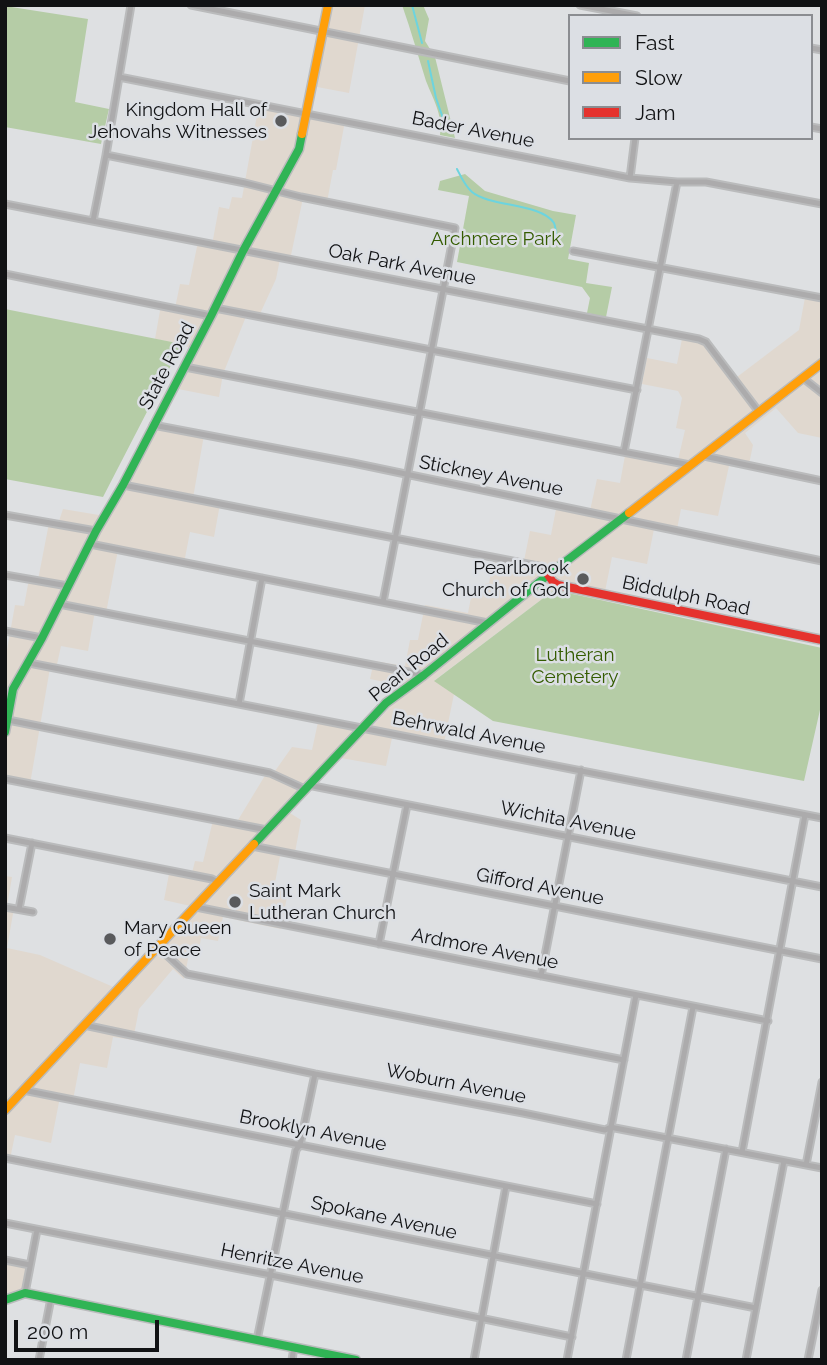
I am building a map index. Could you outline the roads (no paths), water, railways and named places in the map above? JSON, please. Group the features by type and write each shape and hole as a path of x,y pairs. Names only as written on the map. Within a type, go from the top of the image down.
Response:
{"main road":[{"name":"State Road","path":"5,732 9,688 29,663 243,251 299,149 328,5"},
{"name":"Pearl Road","path":"5,1110 386,703 822,363"},
{"name":"Biddulph Road","path":"548,575 558,585 822,640"},
{"path":"5,1300 25,1293 356,1360"}],"street":[{"path":"93,221 131,5"},
{"path":"191,5 568,81"},
{"path":"580,5 627,14"},
{"name":"Bader Avenue","path":"119,77 630,178 677,183 706,182 822,204"},
{"path":"630,178 635,140"},
{"path":"106,155 455,228 383,602"},
{"path":"624,452 677,183"},
{"name":"Oak Park Avenue","path":"5,204 699,339 706,342 759,412"},
{"path":"573,251 822,298"},
{"path":"5,274 431,350 636,390"},
{"path":"185,367 692,466"},
{"path":"803,377 822,393"},
{"name":"Stickney Avenue","path":"153,425 822,561"},
{"path":"704,456 822,481"},
{"path":"123,485 543,566 548,575"},
{"path":"5,515 96,531"},
{"path":"90,544 489,623"},
{"path":"5,575 68,586"},
{"path":"239,704 262,578"},
{"path":"59,604 424,675"},
{"path":"5,631 42,638"},
{"name":"Behrwald Avenue","path":"29,663 822,818"},
{"name":"Wichita Avenue","path":"8,720 270,773 306,787 822,887"},
{"path":"541,976 581,770"},
{"path":"5,779 267,830"},
{"path":"379,944 407,805"},
{"path":"743,1152 805,815"},
{"path":"5,838 218,882"},
{"path":"19,909 32,843"},
{"name":"Gifford Avenue","path":"252,846 822,959"},
{"path":"5,906 33,912"},
{"name":"Ardmore Avenue","path":"196,907 768,1021"},
{"path":"158,947 187,974 624,1060"},
{"path":"568,1360 636,996"},
{"path":"626,1360 693,1007"},
{"name":"Woburn Avenue","path":"84,1025 315,1074 605,1130 611,1127 667,1137 822,1168"},
{"path":"257,1340 296,1150 300,1145 315,1074"},
{"path":"806,1165 822,1082"},
{"name":"Brooklyn Avenue","path":"23,1090 597,1204"},
{"path":"685,1360 726,1149"},
{"name":"Spokane Avenue","path":"5,1158 757,1308"},
{"path":"746,1360 784,1161"},
{"path":"474,1360 506,1186"},
{"name":"Henritze Avenue","path":"5,1223 572,1337"},
{"path":"25,1293 37,1230"},
{"path":"5,1260 30,1265"},
{"path":"808,1360 822,1290"},
{"path":"39,1360 51,1298"},
{"path":"292,1360 294,1347"}],"waterway":[{"path":"412,5 422,43"},
{"path":"428,61 436,98 447,130"},
{"path":"457,169 472,192 480,197 538,212 554,223 556,234"}],"place":[{"name":"Kingdom Hall of Jehovahs Witnesses","path":"281,121"},
{"name":"Pearlbrook Church of God","path":"583,579"},
{"name":"Saint Mark Lutheran Church","path":"235,902"},
{"name":"Mary Queen of Peace","path":"110,939"}],"park label":[{"name":"Archmere Park","path":"496,239"},
{"name":"Lutheran Cemetery","path":"575,666"}]}
